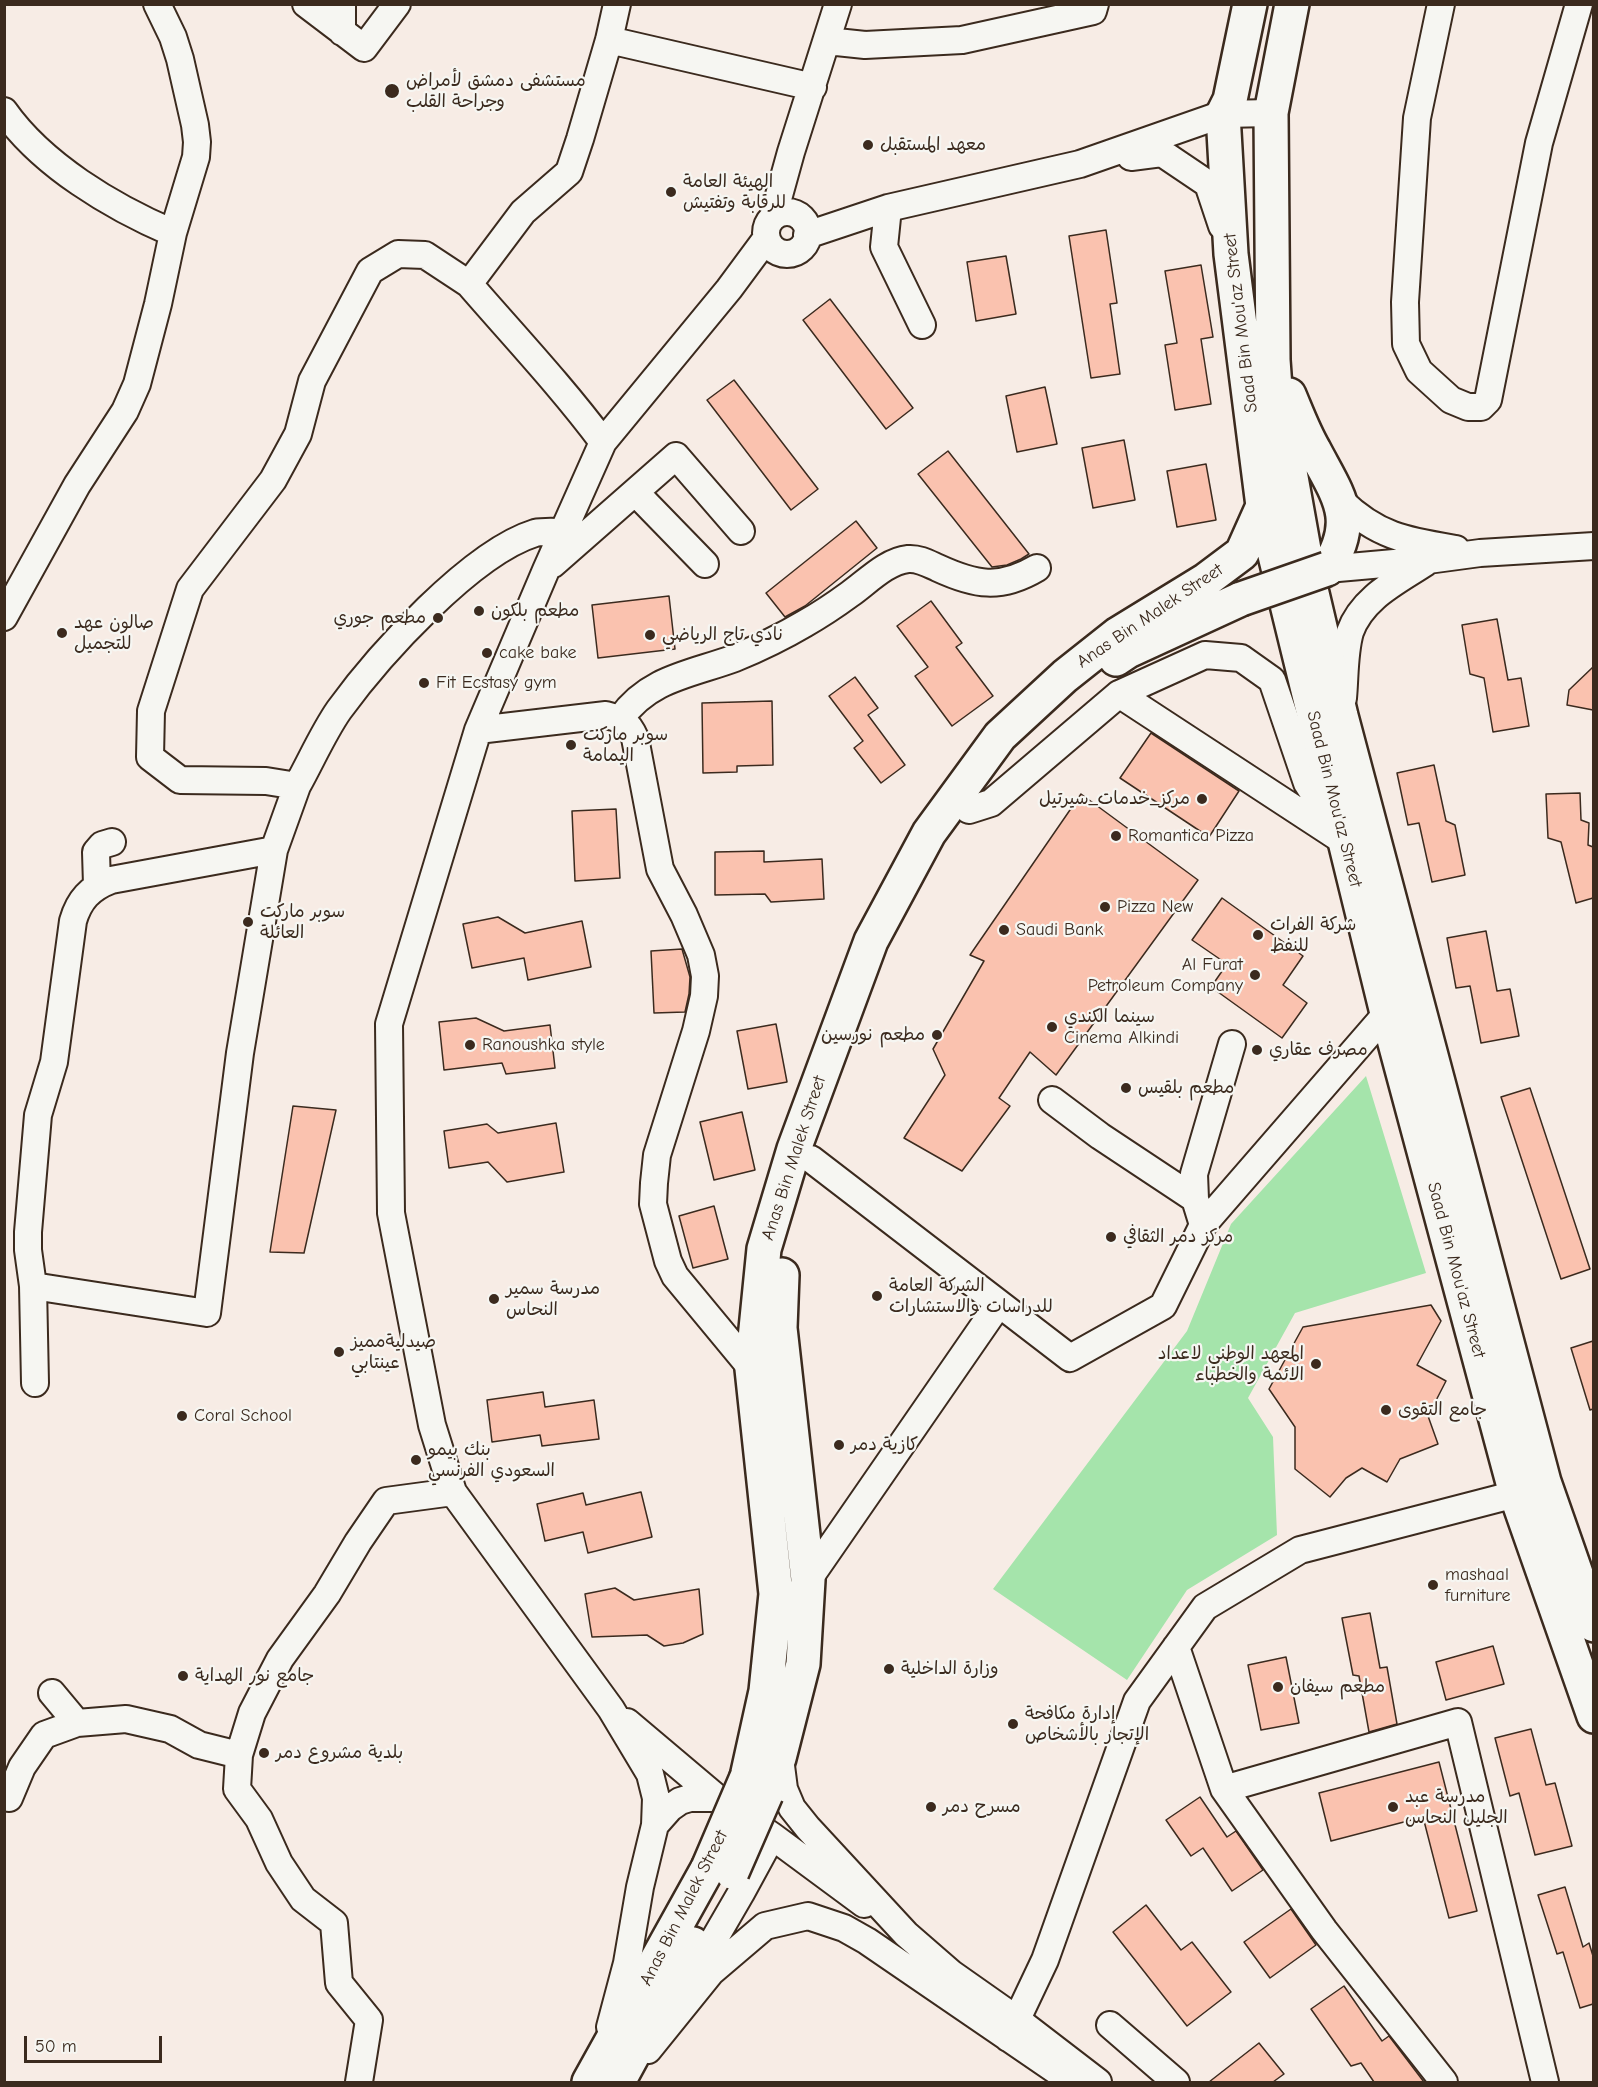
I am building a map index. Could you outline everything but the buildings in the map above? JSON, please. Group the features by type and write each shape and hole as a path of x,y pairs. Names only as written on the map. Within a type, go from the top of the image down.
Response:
{"main road":[{"name":"Saad Bin Mou'az Street","path":"1250,4 1230,100 1223,114 1231,254 1263,506 1387,1012 1516,1494 1593,1716"},
{"name":"Saad Bin Mou'az Street","path":"1292,4 1271,113 1273,360 1275,388 1311,590 1341,716 1544,1482 1593,1625"},
{"path":"1273,360 1311,445 1341,501 1344,518 1343,535 1338,552 1327,569"},
{"name":"Anas Bin Malek Street","path":"757,1785 776,1594 752,1369 764,1249 794,1149 871,941 929,833 1000,736 1065,676 1118,634 1206,580 1242,553 1263,506"},
{"name":"Anas Bin Malek Street","path":"608,2078 720,1870 757,1785 779,1758 803,1664 808,1580 780,1328 783,1254 811,1159 889,949 944,841 969,810 1012,748 1074,692 1128,651 1241,599 1327,569"}],"street":[{"path":"4,616 76,486 125,411 137,384 173,233 196,157 197,142 180,58 157,4"},
{"path":"306,4 364,48 397,4"},
{"path":"342,4 342,33"},
{"path":"469,284 523,212 569,172 609,40 617,4"},
{"path":"786,232 791,152 838,4"},
{"path":"827,42 865,45 962,40 1093,11 1095,4"},
{"path":"1441,4 1417,118 1405,302 1406,344 1419,371 1451,400 1468,407 1481,407 1488,400 1539,143 1579,4"},
{"path":"609,40 813,87"},
{"path":"4,111 25,135 92,192 173,233"},
{"path":"1080,164 1223,114 1271,113"},
{"path":"608,2078 640,1887 655,1825 656,1798 650,1774 611,1709 453,1492 432,1425 391,1213 389,1024 478,730 603,442 729,289 786,232 1080,164 1162,153 1208,184 1231,254"},
{"path":"888,208 884,247 922,325"},
{"path":"297,786 266,781 180,780 150,757 151,711 190,590 273,480 298,434 312,381 370,271 398,254 425,255 469,284 559,386 603,442"},
{"path":"546,570 676,456 741,531"},
{"path":"635,492 705,564"},
{"path":"1341,501 1371,526 1403,540 1480,553"},
{"path":"33,1286 207,1313 240,1053 273,850 297,786 339,711 391,648 430,607 478,565 516,541 538,532 563,532"},
{"path":"1327,569 1480,553 1593,546"},
{"path":"621,718 629,707 649,690 768,643 826,610 899,561 918,560 957,577 984,583 1012,580 1037,568"},
{"path":"1341,716 1347,650 1350,633 1357,617 1367,603 1380,592 1428,560"},
{"path":"969,810 991,803 1119,694 1205,655 1241,658 1272,680 1307,783 1344,841"},
{"path":"1119,694 1344,841"},
{"path":"478,730 606,715 621,718 630,725 660,869 684,915 701,955 705,976 704,996 696,1031 657,1155 653,1204 668,1261 675,1276 752,1369"},
{"path":"98,885 96,852 102,845 112,842"},
{"path":"34,1383 33,1286 28,1232 38,1115 54,1062 73,921 77,908 87,893 111,880 273,850"},
{"path":"811,1159 1070,1359 1163,1306 1203,1225 1387,1012"},
{"path":"1203,1225 1195,1199 1194,1174 1233,1044"},
{"path":"1052,1100 1100,1136 1195,1199"},
{"path":"808,1580 998,1305"},
{"path":"359,2082 369,2020 339,1983 334,1923 303,1899 279,1863 258,1819 237,1789 239,1755 252,1713 280,1659 327,1594 386,1501 453,1492"},
{"path":"1012,2029 1045,1960 1137,1701 1205,1607 1300,1550 1516,1494"},
{"path":"1176,1647 1224,1789 1324,1930 1444,2082"},
{"path":"52,1693 77,1723"},
{"path":"611,1709 717,1798 906,1934 1073,2082"},
{"path":"9,1798 22,1767 44,1735 77,1723 126,1719 170,1729 199,1745 239,1755"},
{"path":"1224,1789 1458,1722 1545,2082"},
{"path":"779,1758 784,1789 792,1808 906,1934"},
{"path":"655,1825 670,1808 680,1801 690,1798 717,1798"},
{"path":"658,2036 772,1836"},
{"path":"608,2078 658,2036 711,1972 765,1926 808,1916 844,1928 867,1941 1098,2082"},
{"path":"1110,2025 1176,2082"}],"green space":[{"path":"1366,1076 1426,1273 1295,1313 1248,1398 1273,1437 1277,1535 1187,1590 1127,1680 993,1589 1187,1331 1231,1224"}],"place":[{"name":"مستشفى دمشق لأمراض وجراحة القلب","path":"392,91"},
{"name":"معهد المستقبل","path":"868,145"},
{"name":"الهيئة العامة للرقابة وتفتيش","path":"671,192"},
{"name":"مطعم بلكون","path":"479,611"},
{"name":"مطعم جوري","path":"438,618"},
{"name":"صالون عهد للتجميل","path":"62,633"},
{"name":"نادي تاج الرياضي","path":"650,635"},
{"name":"cake bake","path":"487,653"},
{"name":"Fit Ecstasy gym","path":"424,683"},
{"name":"سوبر ماركت اليمامة","path":"571,745"},
{"name":"مركز_خدمات_سيرتيل","path":"1202,799"},
{"name":"Romantica Pizza","path":"1116,836"},
{"name":"Pizza New","path":"1105,907"},
{"name":"سوبر ماركت العائلة","path":"248,922"},
{"name":"Saudi Bank","path":"1004,930"},
{"name":"شركة الفرات للنفط","path":"1258,935"},
{"name":"Al Furat Petroleum Company","path":"1255,975"},
{"name":"سينما الكندي Cinema Alkindi","path":"1052,1027"},
{"name":"مطعم نورسين","path":"937,1035"},
{"name":"Ranoushka style","path":"470,1045"},
{"name":"مصرف عقاري","path":"1257,1050"},
{"name":"مطعم بلقيس","path":"1126,1088"},
{"name":"مركز دمر الثقافي","path":"1111,1237"},
{"name":"الشركة العامة للدراسات والاستشارات","path":"877,1296"},
{"name":"مدرسة سمير النحاس","path":"494,1299"},
{"name":"صيدليةمميز عينتابي","path":"339,1352"},
{"name":"المعهد الوطني لاعداد الائمة والخطباء","path":"1316,1364"},
{"name":"جامع التقوى","path":"1386,1410"},
{"name":"Coral School","path":"182,1416"},
{"name":"كازية دمر","path":"839,1445"},
{"name":"بنك بيمو السعودي الفرنسي","path":"416,1460"},
{"name":"mashaal furniture","path":"1433,1585"},
{"name":"وزارة الداخلية","path":"889,1669"},
{"name":"جامع نور الهداية","path":"183,1676"},
{"name":"مطعم سيفان","path":"1278,1687"},
{"name":"إدارة مكافحة الإتجار بالأشخاص","path":"1013,1724"},
{"name":"بلدية مشروع دمر","path":"264,1753"},
{"name":"مسرح دمر","path":"931,1807"},
{"name":"مدرسة عبد الجليل النحاس","path":"1393,1807"}]}
